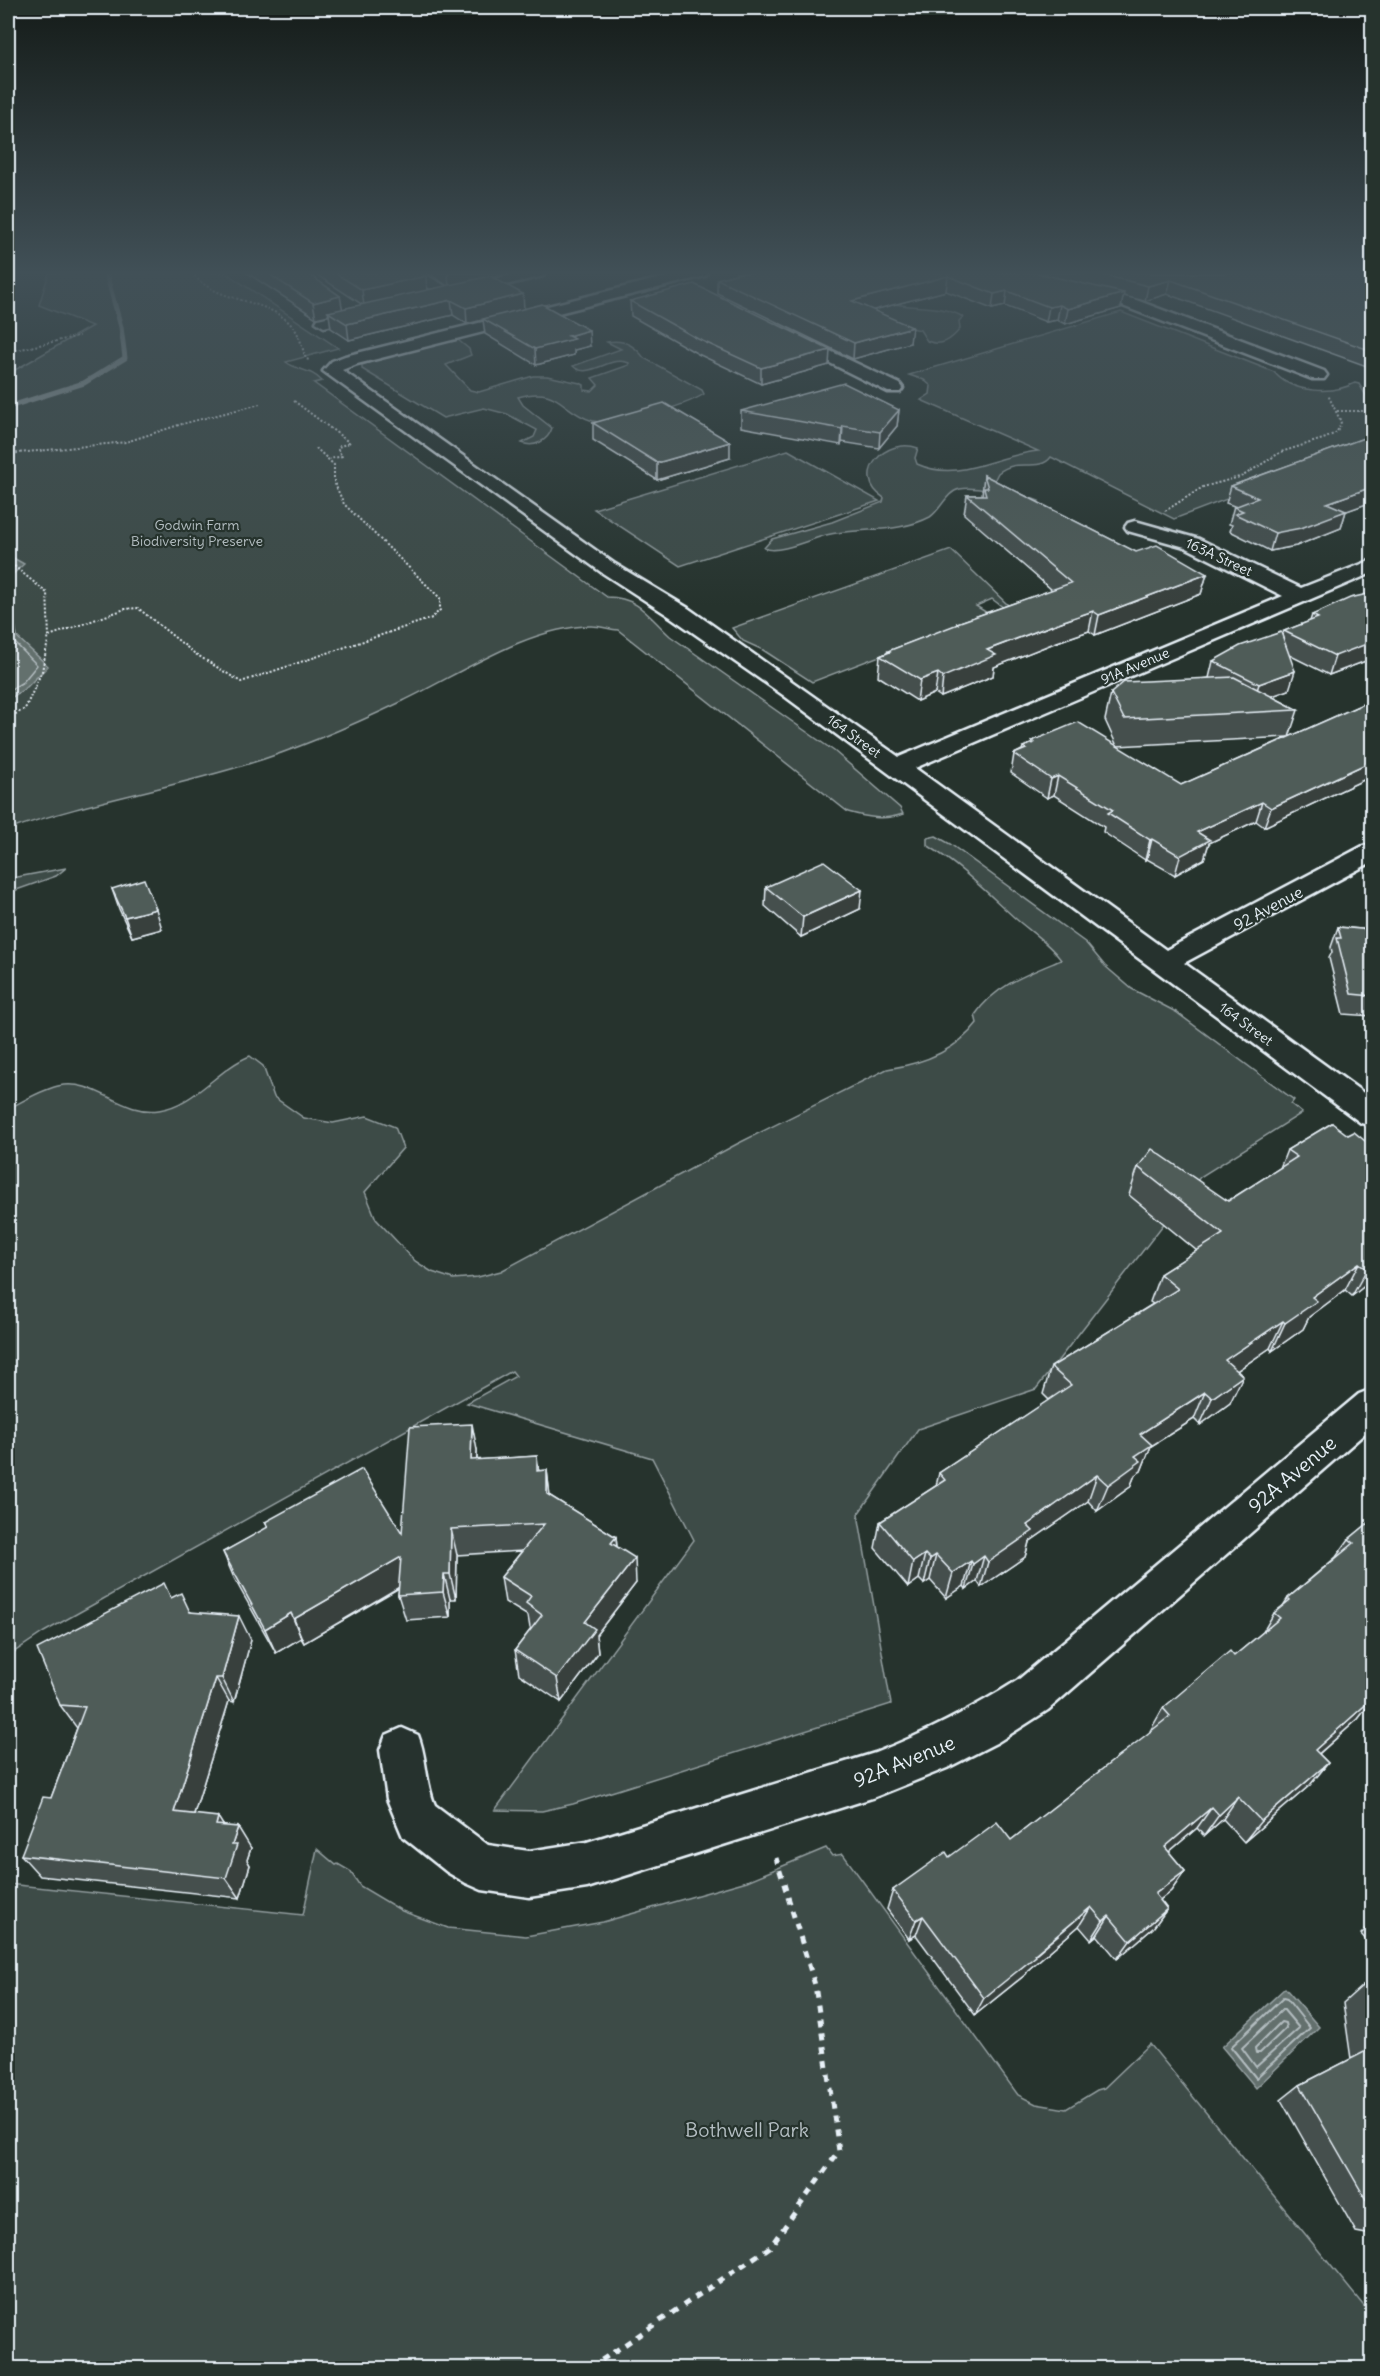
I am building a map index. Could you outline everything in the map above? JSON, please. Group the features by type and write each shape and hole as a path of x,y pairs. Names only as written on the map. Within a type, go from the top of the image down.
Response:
{"street":[{"name":"164 Street","path":"349,384 599,562 690,619 897,767 1372,1115"},
{"path":"885,384 894,388"},
{"name":"163A Street","path":"1135,527 1192,543 1300,596"},
{"name":"91A Avenue","path":"897,767 1372,566"},
{"name":"92 Avenue","path":"1163,963 1372,852"},
{"name":"92A Avenue","path":"402,1750 409,1799 420,1821 463,1856 482,1867 529,1874 587,1865 875,1775 931,1753 983,1727 1033,1695 1372,1405"}],"path":[{"path":"1160,513 1203,487 1243,476 1281,452 1332,435 1341,426 1337,411 1322,384"},
{"path":"294,401 350,443 340,446 338,450 342,456 330,459"},
{"path":"8,454 126,442 182,424 260,404"},
{"path":"1337,411 1372,411"},
{"path":"49,636 125,609 138,608 194,653 241,682 432,618 439,613 441,606 435,592 424,584 344,504 334,482 334,465 316,448"},
{"path":"8,561 19,573 36,582 47,593 49,636 42,671 25,709 8,718"},
{"path":"590,2368 770,2247 839,2151 815,1985 776,1858"}],"green space":[{"name":"Godwin Farm Biodiversity Preserve","path":"8,384 315,384 607,597 627,600 643,609 670,636 834,751 900,808 903,814 882,818 848,812 618,630 591,626 567,628 519,643 365,719 268,758 67,811 8,830"},
{"path":"387,384 464,384 470,390 479,392 506,384 582,384 584,390 592,391 597,384 691,384 702,390 704,394 682,404 649,414 603,422 582,417 559,401 543,394 518,397 523,405 552,428 544,440 531,445 522,443 534,437 537,430 507,414 484,408 443,418"},
{"path":"929,384 1291,384 1301,388 1324,390 1359,384 1372,405 1372,444 1174,519 1051,457 1043,463 1008,467 998,473 995,479 998,486 1039,501 1036,504 978,489 960,489 947,497 930,517 905,526 826,535 794,546 770,550 764,548 772,539 832,522 883,502 884,498 874,489 870,479 871,469 884,452 894,448 906,446 918,448 915,458 917,464 948,471 1038,451 921,400 930,394 931,386"},
{"path":"788,450 879,501 680,566 594,509"},
{"path":"951,550 1009,606 1004,608 992,599 976,606 989,614 812,682 763,650 743,641 732,628"},
{"path":"936,836 1086,943 1105,966 1132,989 1176,1012 1294,1100 1291,1104 1302,1113 1200,1177 1036,1389 918,1429 858,1514 891,1704 573,1804 542,1811 495,1810 694,1540 652,1458 467,1403 516,1376 512,1371 44,1632 8,1656 8,1109 45,1090 71,1085 96,1091 132,1108 159,1110 184,1101 227,1069 250,1056 263,1066 274,1097 304,1118 333,1123 367,1116 395,1127 403,1148 365,1192 376,1219 415,1261 432,1272 453,1279 478,1277 501,1271 737,1144 887,1069 925,1060 948,1049 968,1033 977,1023 975,1015 1003,988 1061,960 1046,943 973,880 927,845 927,838"},
{"path":"66,868 56,876 8,893 8,882 12,878"},
{"name":"Bothwell Park","path":"826,1848 832,1856 843,1854 1018,2095 1036,2104 1066,2109 1104,2088 1150,2044 1372,2316 1372,2368 8,2368 8,1884 303,1915 317,1849 336,1865 350,1871 360,1886 402,1911 448,1928 526,1936 603,1922 747,1881"}],"water":[{"path":"8,555 24,564 11,576 9,586 17,637 48,666 27,687 8,700"},
{"path":"1285,1988 1319,2027 1256,2088 1222,2047"}],"building":[{"path":"841,384 846,384 899,410 880,432 843,426 842,429 741,411"},
{"path":"664,403 730,442 657,463 593,423"},
{"path":"1372,435 1372,487 1327,503 1346,511 1301,528 1275,533 1235,514 1243,511 1234,507 1258,498 1231,486"},
{"path":"984,475 1136,552 1157,545 1207,574 1099,615 1093,611 1061,622 987,650 996,655 943,677 938,673 920,680 880,656 957,623 1071,583 967,495 986,495 984,488 988,488"},
{"path":"1372,593 1372,632 1367,635 1372,638 1372,642 1335,656 1284,631 1318,618 1312,615 1350,598"},
{"path":"1281,632 1295,671 1259,684 1213,661 1240,646"},
{"path":"1234,677 1298,710 1124,719 1111,693 1124,682"},
{"path":"1372,700 1372,761 1271,808 1262,802 1197,832 1210,840 1180,856 1108,813 1113,810 1058,776 1051,779 1014,754 1026,749 1023,747 1034,743 1032,741 1078,722 1181,785"},
{"path":"824,861 862,890 803,917 766,887"},
{"path":"144,879 156,909 125,917 112,889"},
{"path":"1338,927 1372,930 1372,996 1351,994 1337,938 1341,938"},
{"path":"1332,1123 1348,1135 1354,1132 1370,1145 1372,1143 1372,1264 1367,1269 1359,1263 1312,1297 1317,1301 1225,1360 1243,1376 1212,1398 1205,1392 1140,1434 1152,1445 1135,1456 1141,1461 1108,1485 1097,1475 1027,1525 1033,1531 988,1562 984,1556 973,1564 971,1561 953,1573 936,1555 930,1559 925,1554 913,1562 880,1522 945,1480 939,1473 1071,1385 1051,1367 1178,1289 1160,1274 1223,1234 1138,1167 1152,1149 1228,1201 1297,1157 1287,1150"},
{"path":"472,1424 471,1460 537,1456 537,1471 547,1470 547,1494 616,1537 611,1543 635,1558 585,1622 595,1629 557,1678 515,1650 542,1615 526,1603 531,1596 501,1577 544,1524 451,1529 450,1574 444,1574 443,1592 398,1595 401,1557 294,1619 291,1613 265,1629 223,1552 268,1527 265,1522 362,1469 402,1533 410,1427"},
{"path":"1372,1520 1372,1685 1369,1688 1372,1691 1372,1699 1315,1750 1328,1763 1261,1821 1238,1797 1219,1815 1212,1807 1165,1847 1185,1871 1155,1894 1167,1909 1130,1941 1109,1916 1103,1921 1091,1907 984,1998 923,1916 916,1920 893,1890 946,1852 949,1857 997,1822 1011,1840 1170,1716 1163,1708 1230,1651 1234,1656 1280,1618 1274,1613 1290,1600 1288,1598 1354,1543 1349,1539"},
{"path":"164,1583 171,1598 181,1593 190,1612 239,1616 222,1678 216,1678 174,1812 218,1817 216,1825 238,1827 232,1845 237,1845 226,1878 21,1855 43,1797 51,1798 85,1707 60,1705 37,1649"},
{"path":"1363,1985 1372,1986 1372,2047"},
{"path":"1372,2048 1372,2210 1300,2085"}],"waterway":[{"path":"8,407 81,384"}]}
